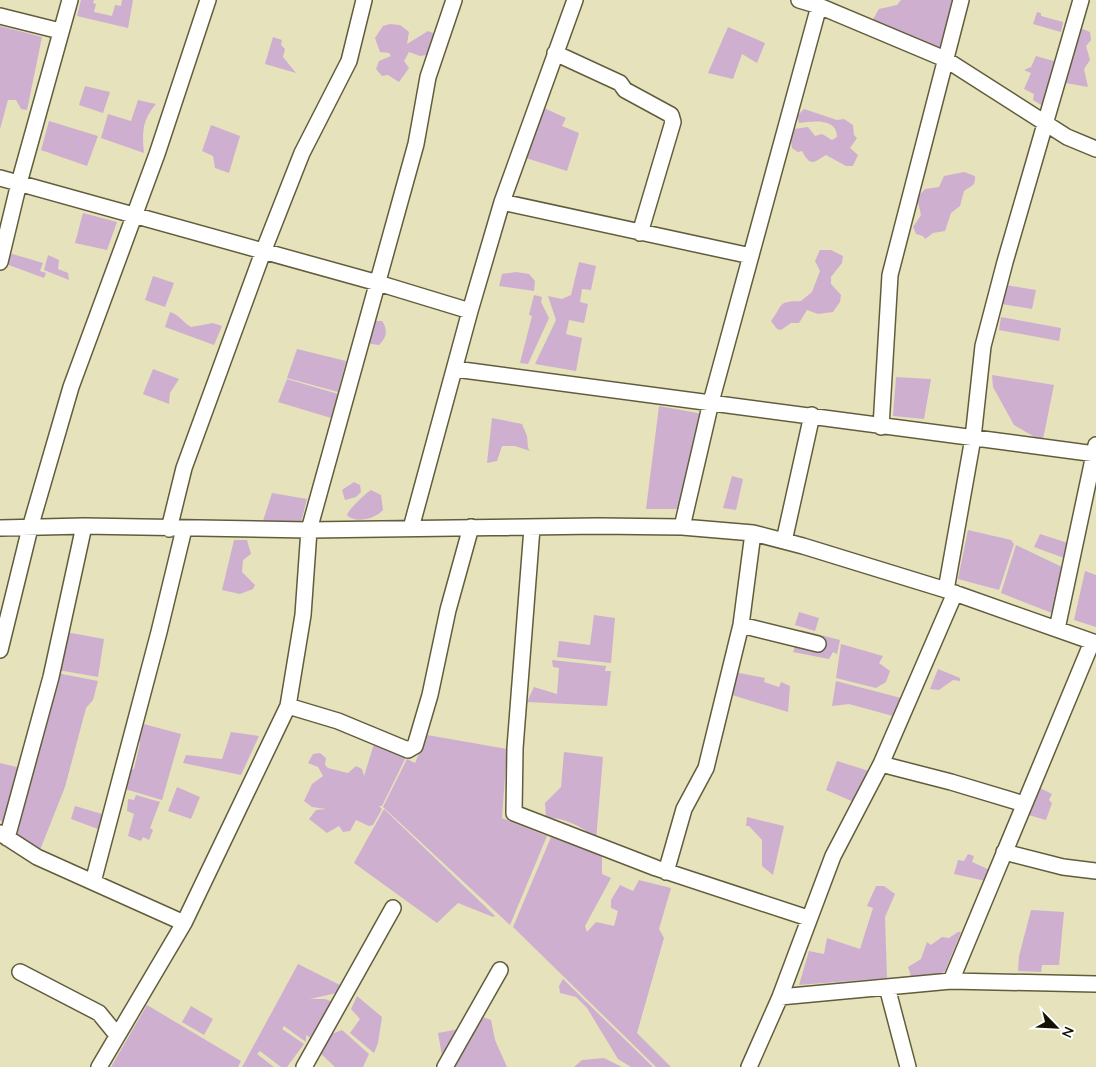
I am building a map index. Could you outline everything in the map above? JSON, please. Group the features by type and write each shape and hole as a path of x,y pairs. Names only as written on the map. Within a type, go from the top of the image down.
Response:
{"street":[{"path":"0,262 19,183 70,0"},
{"path":"0,650 30,528 71,387 157,154 208,0"},
{"path":"93,882 159,632 184,468 263,252 302,153 349,61 364,0"},
{"path":"99,1067 184,923 251,787 288,706 303,616 309,530 416,144 428,77 454,0"},
{"path":"411,528 470,311 502,202 576,0"},
{"path":"799,0 819,6 945,59 1047,122 1067,137 1096,149"},
{"path":"881,427 890,275 961,0"},
{"path":"748,1067 780,997 808,918 833,856 881,764 950,591 973,438 983,346 1005,262 1081,0"},
{"path":"682,527 711,402 819,6"},
{"path":"0,16 60,31"},
{"path":"556,53 620,84 625,90 671,115 673,122 640,234"},
{"path":"0,178 378,283 470,311"},
{"path":"502,202 640,234 751,256"},
{"path":"455,369 812,415 881,427 1095,451 1057,629"},
{"path":"784,541 812,415"},
{"path":"84,526 51,677 3,836 37,857 184,923"},
{"path":"0,528 84,526 309,530 471,527 682,527 754,533 950,591 1094,643 1024,804 951,981"},
{"path":"288,706 338,722 408,750 412,749 420,731 430,695 448,610 471,527"},
{"path":"532,528 515,748 514,813 666,872 808,918"},
{"path":"666,872 684,809 706,768 741,625 754,533"},
{"path":"741,625 818,644"},
{"path":"881,764 951,782 1024,804"},
{"path":"1004,852 1064,866 1096,871"},
{"path":"304,1067 394,908"},
{"path":"445,1067 500,970"},
{"path":"20,972 99,1013 117,1036"},
{"path":"780,997 951,981 1096,984"},
{"path":"887,987 908,1067"}],"shaded area":[{"path":"81,0 94,0 93,3 96,4 94,12 112,16 115,5 121,6 122,0 133,0 128,28 77,16"},
{"path":"901,0 960,0 942,48 938,49 872,21 879,9 897,5"},
{"path":"1037,12 1041,13 1041,16 1063,22 1061,32 1033,24"},
{"path":"390,24 400,25 409,32 407,44 428,31 433,33 434,39 426,55 420,56 409,52 404,61 409,68 399,82 388,75 382,76 376,69 379,61 391,56 389,53 380,52 375,38 383,26"},
{"path":"0,26 42,37 27,110 21,109 16,100 8,100 0,129"},
{"path":"728,27 765,43 757,63 742,54 733,79 708,73"},
{"path":"1080,28 1090,32 1091,40 1086,46 1090,60 1084,69 1088,87 1066,83"},
{"path":"273,37 282,40 281,45 285,49 283,57 296,73 265,64"},
{"path":"1036,56 1057,62 1045,107 1033,100 1034,94 1024,89 1031,73 1024,70 1031,67"},
{"path":"85,86 110,92 103,113 79,105"},
{"path":"138,100 156,104 151,110 144,127 144,153 101,138 108,114 131,121"},
{"path":"544,108 566,118 562,126 579,133 567,171 526,158"},
{"path":"804,109 837,120 844,119 853,125 854,135 857,138 850,148 858,155 853,166 846,166 826,155 810,162 802,151 798,152 792,148 790,134 794,129 808,127 815,136 822,134 832,140 837,137 836,131 829,124 823,122 799,123 797,116"},
{"path":"49,121 98,136 87,166 41,150"},
{"path":"211,125 240,136 229,173 215,168 213,156 202,151"},
{"path":"964,172 975,176 975,182 964,191 960,206 951,213 945,231 933,233 925,239 923,236 916,234 913,227 921,215 917,198 925,189 939,187 944,176"},
{"path":"83,213 117,222 107,250 75,243"},
{"path":"820,250 831,250 843,256 842,263 831,277 831,284 841,295 840,302 833,312 818,314 807,310 799,323 791,323 781,330 777,329 771,321 782,304 801,301 812,292 820,271 815,261"},
{"path":"9,253 43,263 40,271 46,273 44,278 6,264"},
{"path":"48,255 59,260 58,269 68,273 69,280 44,270"},
{"path":"579,262 596,266 591,290 582,289 580,302 588,304 584,323 569,320 566,334 582,338 576,371 535,364 556,320 548,296 562,299 571,295"},
{"path":"516,272 529,274 535,281 534,291 499,286 502,274"},
{"path":"153,276 174,283 165,307 145,300"},
{"path":"1005,285 1036,290 1032,309 1002,304"},
{"path":"534,295 542,297 541,302 549,318 528,364 520,363 532,316 529,315"},
{"path":"170,312 191,327 213,323 222,326 214,345 165,327"},
{"path":"1001,317 1061,328 1059,341 999,330"},
{"path":"375,321 382,321 386,330 384,339 379,345 365,343"},
{"path":"297,349 346,361 338,392 287,378"},
{"path":"153,369 179,379 170,393 169,404 143,394"},
{"path":"992,375 1054,385 1043,439 1040,440 1014,425 993,387"},
{"path":"896,377 931,379 924,419 893,416"},
{"path":"287,379 338,394 331,418 278,402"},
{"path":"659,406 703,414 680,509 646,509"},
{"path":"492,418 522,424 530,451 515,446 502,446 497,461 487,463"},
{"path":"732,476 743,479 736,510 723,508"},
{"path":"354,482 360,485 361,492 356,497 345,500 342,490"},
{"path":"371,490 381,495 383,510 375,516 360,520 347,515 361,498"},
{"path":"272,493 307,499 301,522 263,521"},
{"path":"968,530 1011,540 1014,544 999,590 958,579"},
{"path":"1040,534 1068,543 1064,558 1034,547"},
{"path":"234,540 247,540 251,554 243,560 242,572 255,585 253,589 240,594 222,590"},
{"path":"1016,545 1062,567 1052,613 1001,593"},
{"path":"1085,571 1096,575 1096,627 1074,620"},
{"path":"799,612 819,618 815,631 795,625"},
{"path":"594,615 615,618 611,663 557,657 559,641 590,645"},
{"path":"801,630 840,640 837,654 833,652 829,659 793,652"},
{"path":"66,632 104,639 98,677 58,670"},
{"path":"841,644 883,656 879,663 890,671 886,682 876,688 836,678"},
{"path":"552,660 606,666 605,671 611,671 607,706 527,702 534,687 557,694 559,668 553,667"},
{"path":"938,669 960,678 960,681 953,680 939,690 930,689"},
{"path":"734,672 765,678 764,682 779,687 781,682 790,686 788,712 732,695"},
{"path":"57,673 98,681 93,700 86,708 65,787 40,850 14,836"},
{"path":"836,681 901,698 893,716 849,704 832,706"},
{"path":"140,723 181,734 162,800 125,789 129,770 134,769 140,743 137,735"},
{"path":"231,732 259,736 241,775 183,763 186,755 222,759"},
{"path":"427,735 507,749 502,818 547,836 510,925 383,807 407,759 415,763"},
{"path":"374,744 406,757 382,806 379,806 382,809 373,825 369,826 356,820 350,831 343,832 339,826 327,833 309,819 316,810 326,809 312,807 304,801 312,784 323,776 318,767 308,763 313,754 320,753 326,758 325,765 328,768 348,773 356,766 362,769 364,776"},
{"path":"564,752 603,757 596,840 585,830 573,824 560,819 546,817 545,803 561,787"},
{"path":"837,761 869,771 854,802 826,790"},
{"path":"0,763 21,768 5,824 0,820"},
{"path":"1036,786 1052,794 1049,800 1052,803 1046,820 1025,814"},
{"path":"177,787 200,797 191,819 168,811"},
{"path":"136,795 160,802 150,828 153,830 149,840 143,837 141,841 128,836 134,814 127,811 128,799 134,800"},
{"path":"75,806 102,814 98,829 71,819"},
{"path":"384,809 495,916 493,917 458,903 437,923 354,863"},
{"path":"747,817 784,826 773,875 762,866 762,840 749,826 746,826"},
{"path":"551,837 602,856 602,874 611,878 585,926 587,932 596,922 614,926 618,911 611,908 611,900 620,885 633,891 639,880 671,888 659,929 664,938 637,1033 671,1067 656,1067 513,927"},
{"path":"968,854 974,856 972,862 990,870 986,881 954,874 958,860 964,861"},
{"path":"876,886 884,886 895,894 885,917 887,978 799,985 809,951 824,954 827,938 860,949 873,908 867,906"},
{"path":"1031,910 1064,912 1059,965 1042,965 1041,972 1018,971 1019,956"},
{"path":"961,932 945,971 941,974 911,976 908,967 921,959 927,942 931,945 942,937 949,938"},
{"path":"298,964 342,986 341,992 310,999 325,999 333,1002 313,1045 311,1038 306,1035 306,1042 284,1026 282,1029 304,1044 287,1067 281,1067 260,1051 257,1054 274,1067 242,1067"},
{"path":"563,979 653,1067 631,1067 618,1059 587,1008 576,997 560,993 559,986"},
{"path":"357,996 382,1017 378,1043 374,1053 350,1033 360,1019 351,1009"},
{"path":"147,1005 241,1061 238,1067 111,1067"},
{"path":"191,1006 213,1019 204,1035 182,1022"},
{"path":"474,1014 491,1020 495,1040 507,1067 444,1067 438,1033 459,1029"},
{"path":"342,1030 369,1054 363,1067 335,1067 320,1053 329,1035"},
{"path":"604,1058 622,1067 574,1067 582,1060"}]}
